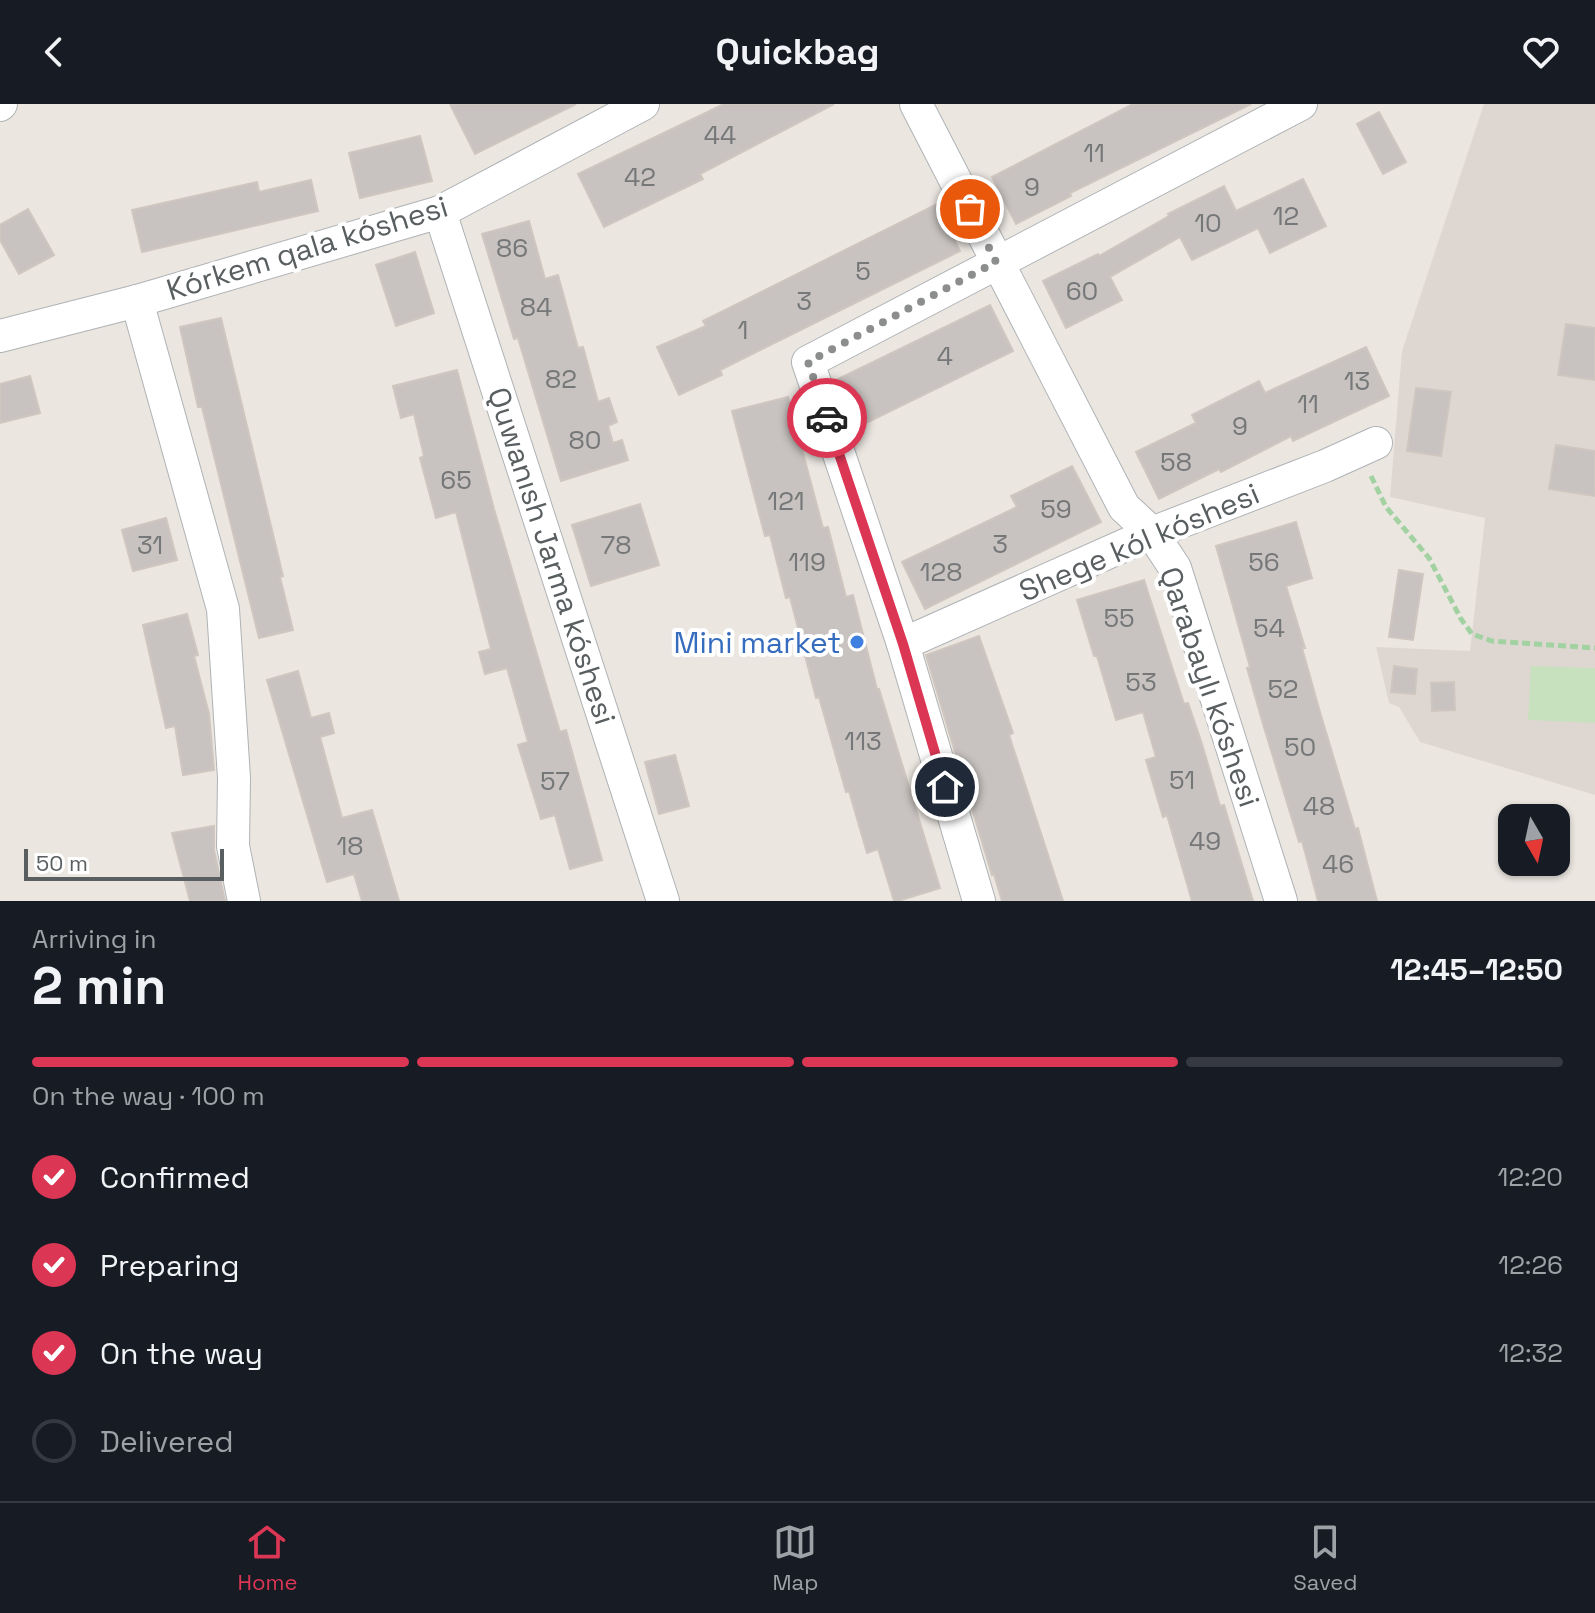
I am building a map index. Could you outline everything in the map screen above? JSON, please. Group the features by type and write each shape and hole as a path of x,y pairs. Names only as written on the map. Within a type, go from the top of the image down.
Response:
{"street":[{"name":"Kórkem qala kóshesi","path":"0,336 137,301 440,212 643,104"},
{"name":"Qarabaylı kóshesi","path":"916,104 1124,507 1152,533 1175,568 1281,901"},
{"path":"979,901 903,644 808,362 1301,104"},
{"name":"Quwanısh Jarma kóshesi","path":"440,212 663,901"},
{"path":"137,301 223,609 234,778 233,846 244,901"},
{"name":"Shege kól kóshesi","path":"903,644 1152,533 1365,448"}],"path":[{"path":"1365,448 1372,477 1386,507 1429,558 1472,634 1492,641 1595,648"}],"shaded area":[{"path":"1484,104 1595,104 1595,795 1420,742 1399,707 1389,703 1376,647 1470,651 1485,518 1390,497 1402,351"}],"green space":[{"path":"1531,666 1595,668 1595,723 1528,720"}],"building":[{"path":"450,104 576,104 475,154"},
{"path":"724,104 834,104 700,174 703,179 604,227 578,174"},
{"path":"1133,104 1251,104 1070,193 1071,196 1016,224 992,177"},
{"path":"1379,112 1406,162 1383,174 1357,124"},
{"path":"420,136 432,181 360,198 349,153"},
{"path":"1303,179 1326,226 1270,253 1258,228 1192,260 1180,237 1110,277 1122,300 1066,328 1043,281 1099,256 1168,214 1224,186 1236,211"},
{"path":"311,180 318,211 142,252 132,210 257,182 259,192"},
{"path":"937,204 960,251 720,370 722,375 679,395 657,347 706,326 703,321"},
{"path":"28,209 54,255 19,274 0,240 0,225"},
{"path":"529,221 545,279 558,275 578,348 583,347 598,402 609,398 617,422 608,426 613,443 622,440 628,460 561,481 518,338 514,339 482,234"},
{"path":"415,252 434,313 396,326 376,265"},
{"path":"990,305 1013,351 854,429 834,381"},
{"path":"221,318 293,630 259,638 180,327"},
{"path":"1566,324 1595,328 1595,380 1558,375"},
{"path":"1366,347 1389,396 1293,441 1291,436 1159,499 1136,452 1196,423 1192,415 1259,381 1265,393"},
{"path":"457,370 494,509 560,732 566,730 602,860 570,869 555,815 541,819 518,745 528,742 507,668 485,674 479,652 491,649 456,512 436,518 420,458 424,456 414,414 401,418 393,386"},
{"path":"30,376 40,413 0,423 0,384"},
{"path":"1416,388 1451,392 1441,456 1407,451"},
{"path":"788,397 823,528 828,527 846,597 853,595 877,689 940,888 898,901 894,901 878,849 867,853 849,791 846,792 819,697 816,698 790,597 786,598 770,535 765,536 732,411"},
{"path":"1556,445 1595,451 1595,496 1549,489"},
{"path":"1072,466 1101,522 925,609 902,562 1017,507 1011,496"},
{"path":"640,504 659,565 591,586 572,525"},
{"path":"166,518 177,560 133,571 122,530"},
{"path":"1296,522 1312,578 1286,586 1377,901 1318,901 1302,841 1299,842 1263,724 1216,546"},
{"path":"1399,570 1423,574 1413,640 1389,637"},
{"path":"1144,580 1184,704 1188,703 1202,744 1220,806 1224,805 1253,901 1192,901 1167,815 1163,817 1146,760 1156,757 1143,712 1116,720 1097,656 1094,656 1077,600"},
{"path":"187,614 209,714 214,770 183,775 175,726 166,728 143,625"},
{"path":"979,636 1013,733 1009,735 1063,901 1002,901 992,875 926,655"},
{"path":"1394,666 1417,669 1415,694 1391,692"},
{"path":"298,671 311,718 329,713 334,733 320,737 342,818 372,810 399,901 362,901 354,874 327,882 267,680"},
{"path":"1454,682 1455,710 1432,711 1431,683"},
{"path":"675,755 689,806 659,814 645,762"},
{"path":"214,826 214,850 225,901 190,901 172,833"}],"way so far":[{"path":"827,418 808,362 996,262 970,209"}],"place":[{"name":"Mini market","path":"857,642"}],"route":[{"path":"827,418 903,644 945,787"}]}
